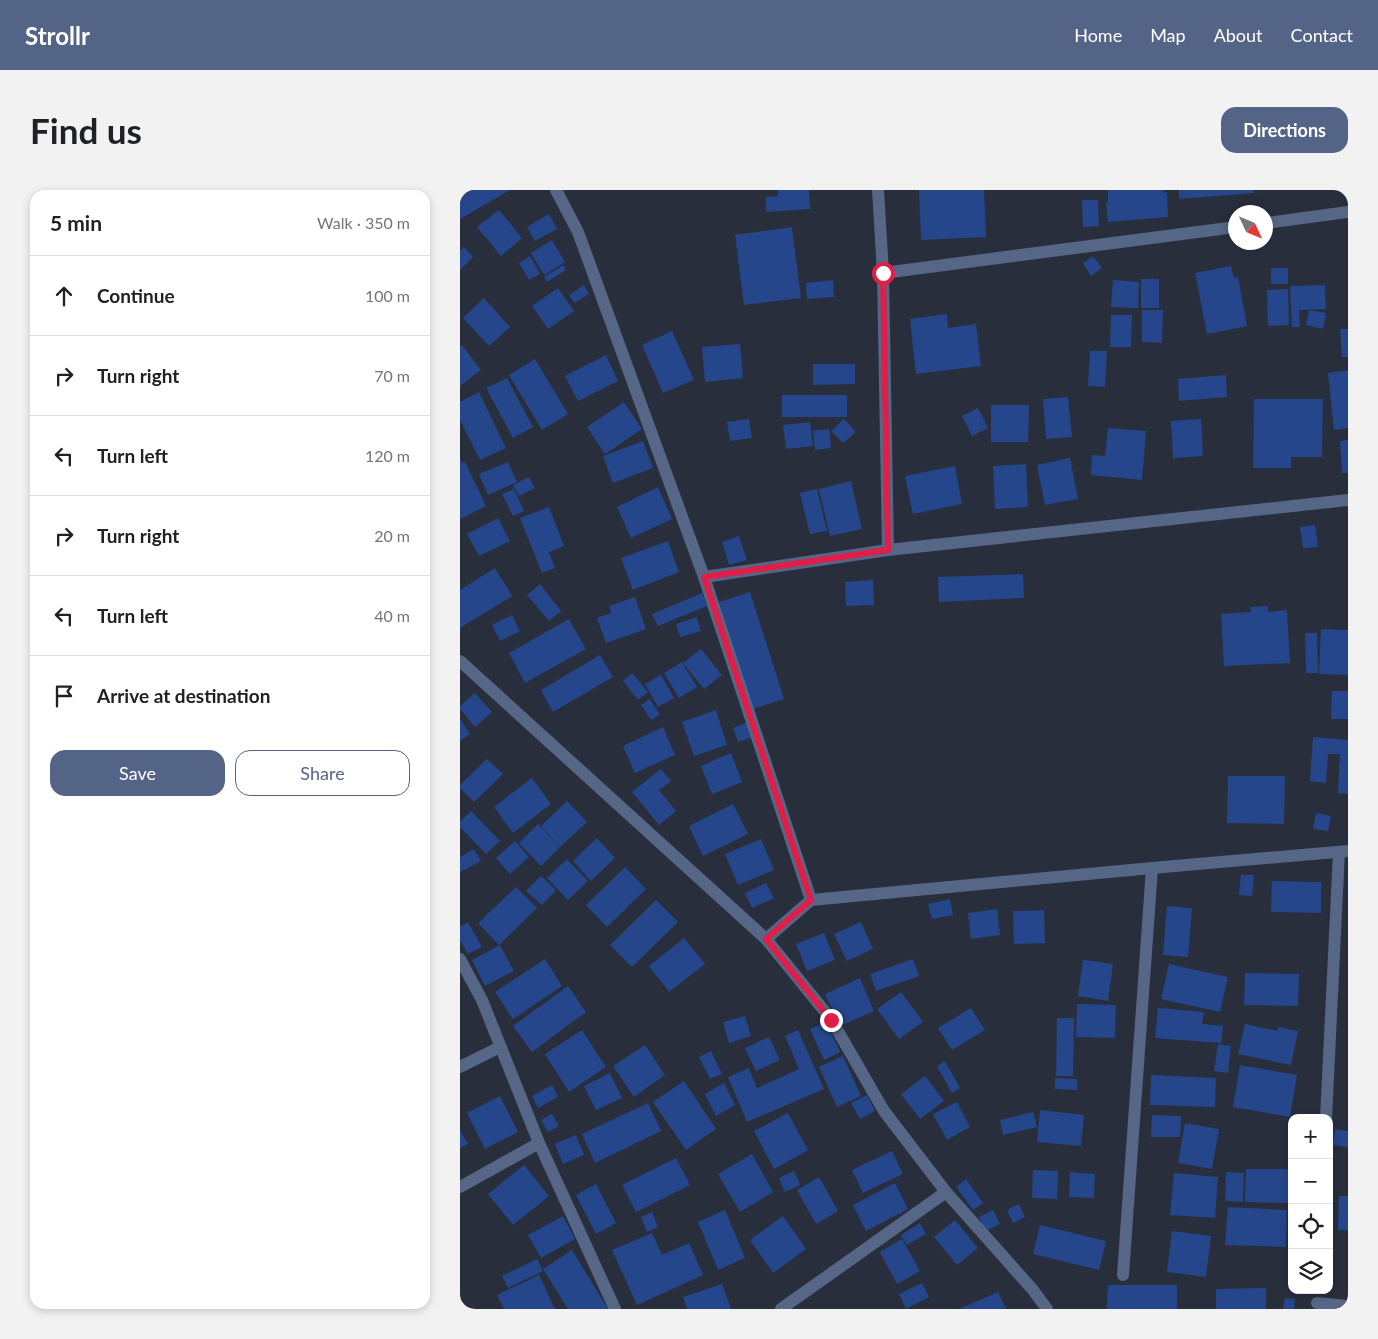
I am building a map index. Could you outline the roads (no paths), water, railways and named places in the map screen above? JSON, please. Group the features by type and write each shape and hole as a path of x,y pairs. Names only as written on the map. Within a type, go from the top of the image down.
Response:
{"street":[{"path":"556,190 578,232 704,577 811,900"},
{"path":"878,190 883,273 888,550"},
{"path":"1273,222 1348,212"},
{"path":"883,273 1228,228"},
{"path":"704,577 888,550 1348,500"},
{"path":"460,661 766,939 831,1020 884,1111 946,1192 1033,1290 1047,1309"},
{"path":"766,939 811,900 1344,852 1326,1114"},
{"path":"1123,1275 1152,868"},
{"path":"460,959 482,1000 539,1143 615,1309"},
{"path":"460,1068 500,1047"},
{"path":"460,1188 539,1143"},
{"path":"781,1309 946,1192"},
{"path":"1317,1301 1348,1306"}]}
